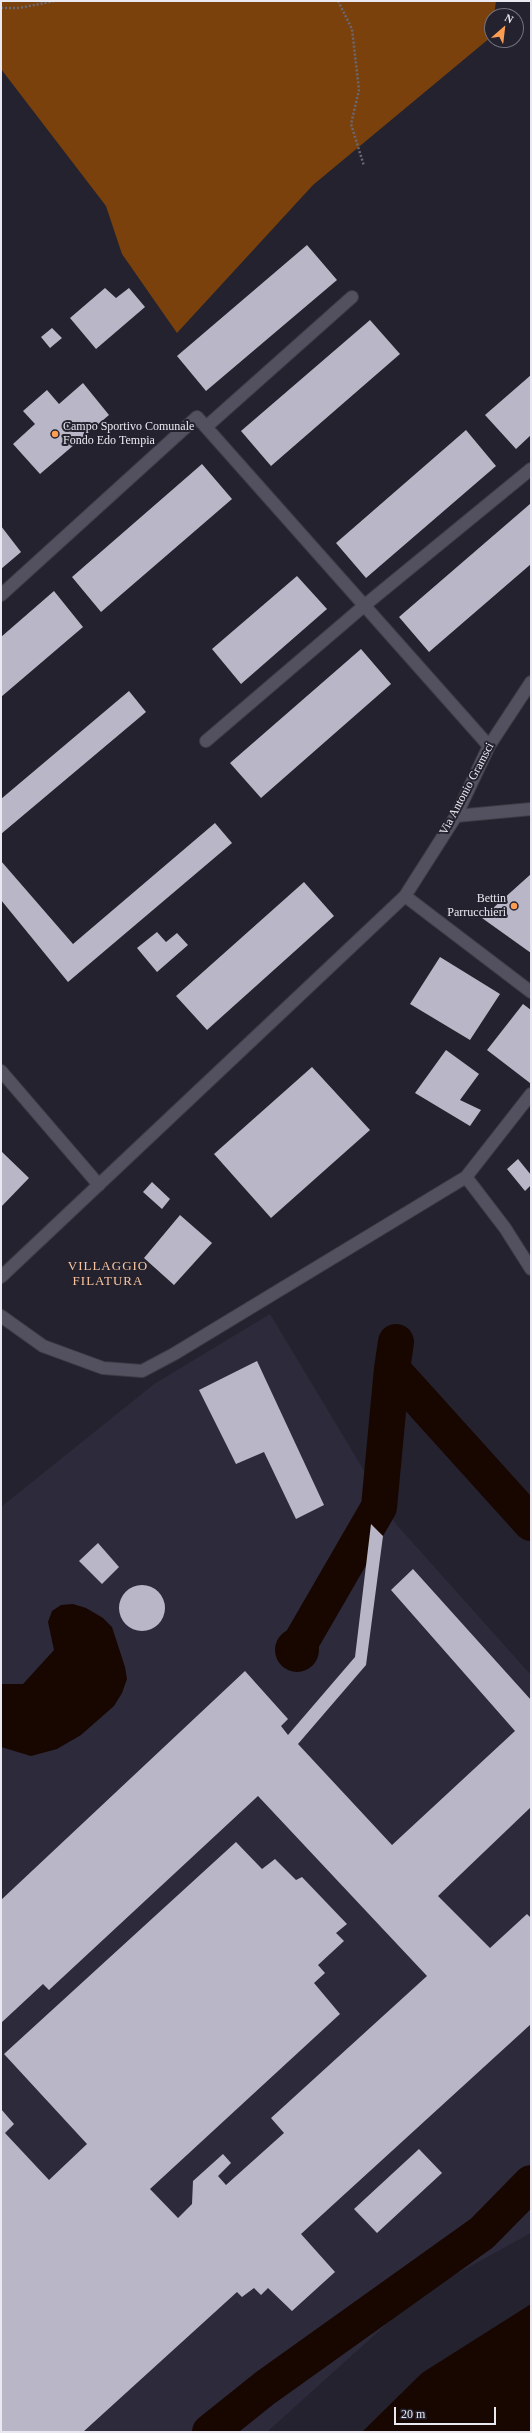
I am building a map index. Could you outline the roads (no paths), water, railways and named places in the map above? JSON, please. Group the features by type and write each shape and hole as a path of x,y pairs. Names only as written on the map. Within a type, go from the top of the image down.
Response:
{"street":[{"path":"206,427 352,297"},
{"path":"1,595 197,416 489,746"},
{"path":"206,741 364,605 531,469"},
{"name":"Via Antonio Gramsci","path":"1,1277 405,896 456,816 489,746 531,682"},
{"path":"456,816 531,809"},
{"path":"405,896 531,992"},
{"path":"1,1071 99,1185"},
{"path":"1,1316 43,1346 103,1368 142,1371 174,1354 466,1177 531,1094"},
{"path":"466,1177 505,1228 531,1269"}],"waterway":[{"path":"396,1342 392,1369 531,1523"},
{"path":"298,1647 379,1507 392,1369"},
{"path":"210,2432 265,2388 482,2233 531,2183"}],"place":[{"name":"Campo Sportivo Comunale Fondo Edo Tempia","path":"55,434"},
{"name":"Bettin Parrucchieri","path":"514,906"}],"district":[{"name":"VILLAGGIO FILATURA","path":"108,1274"}]}
